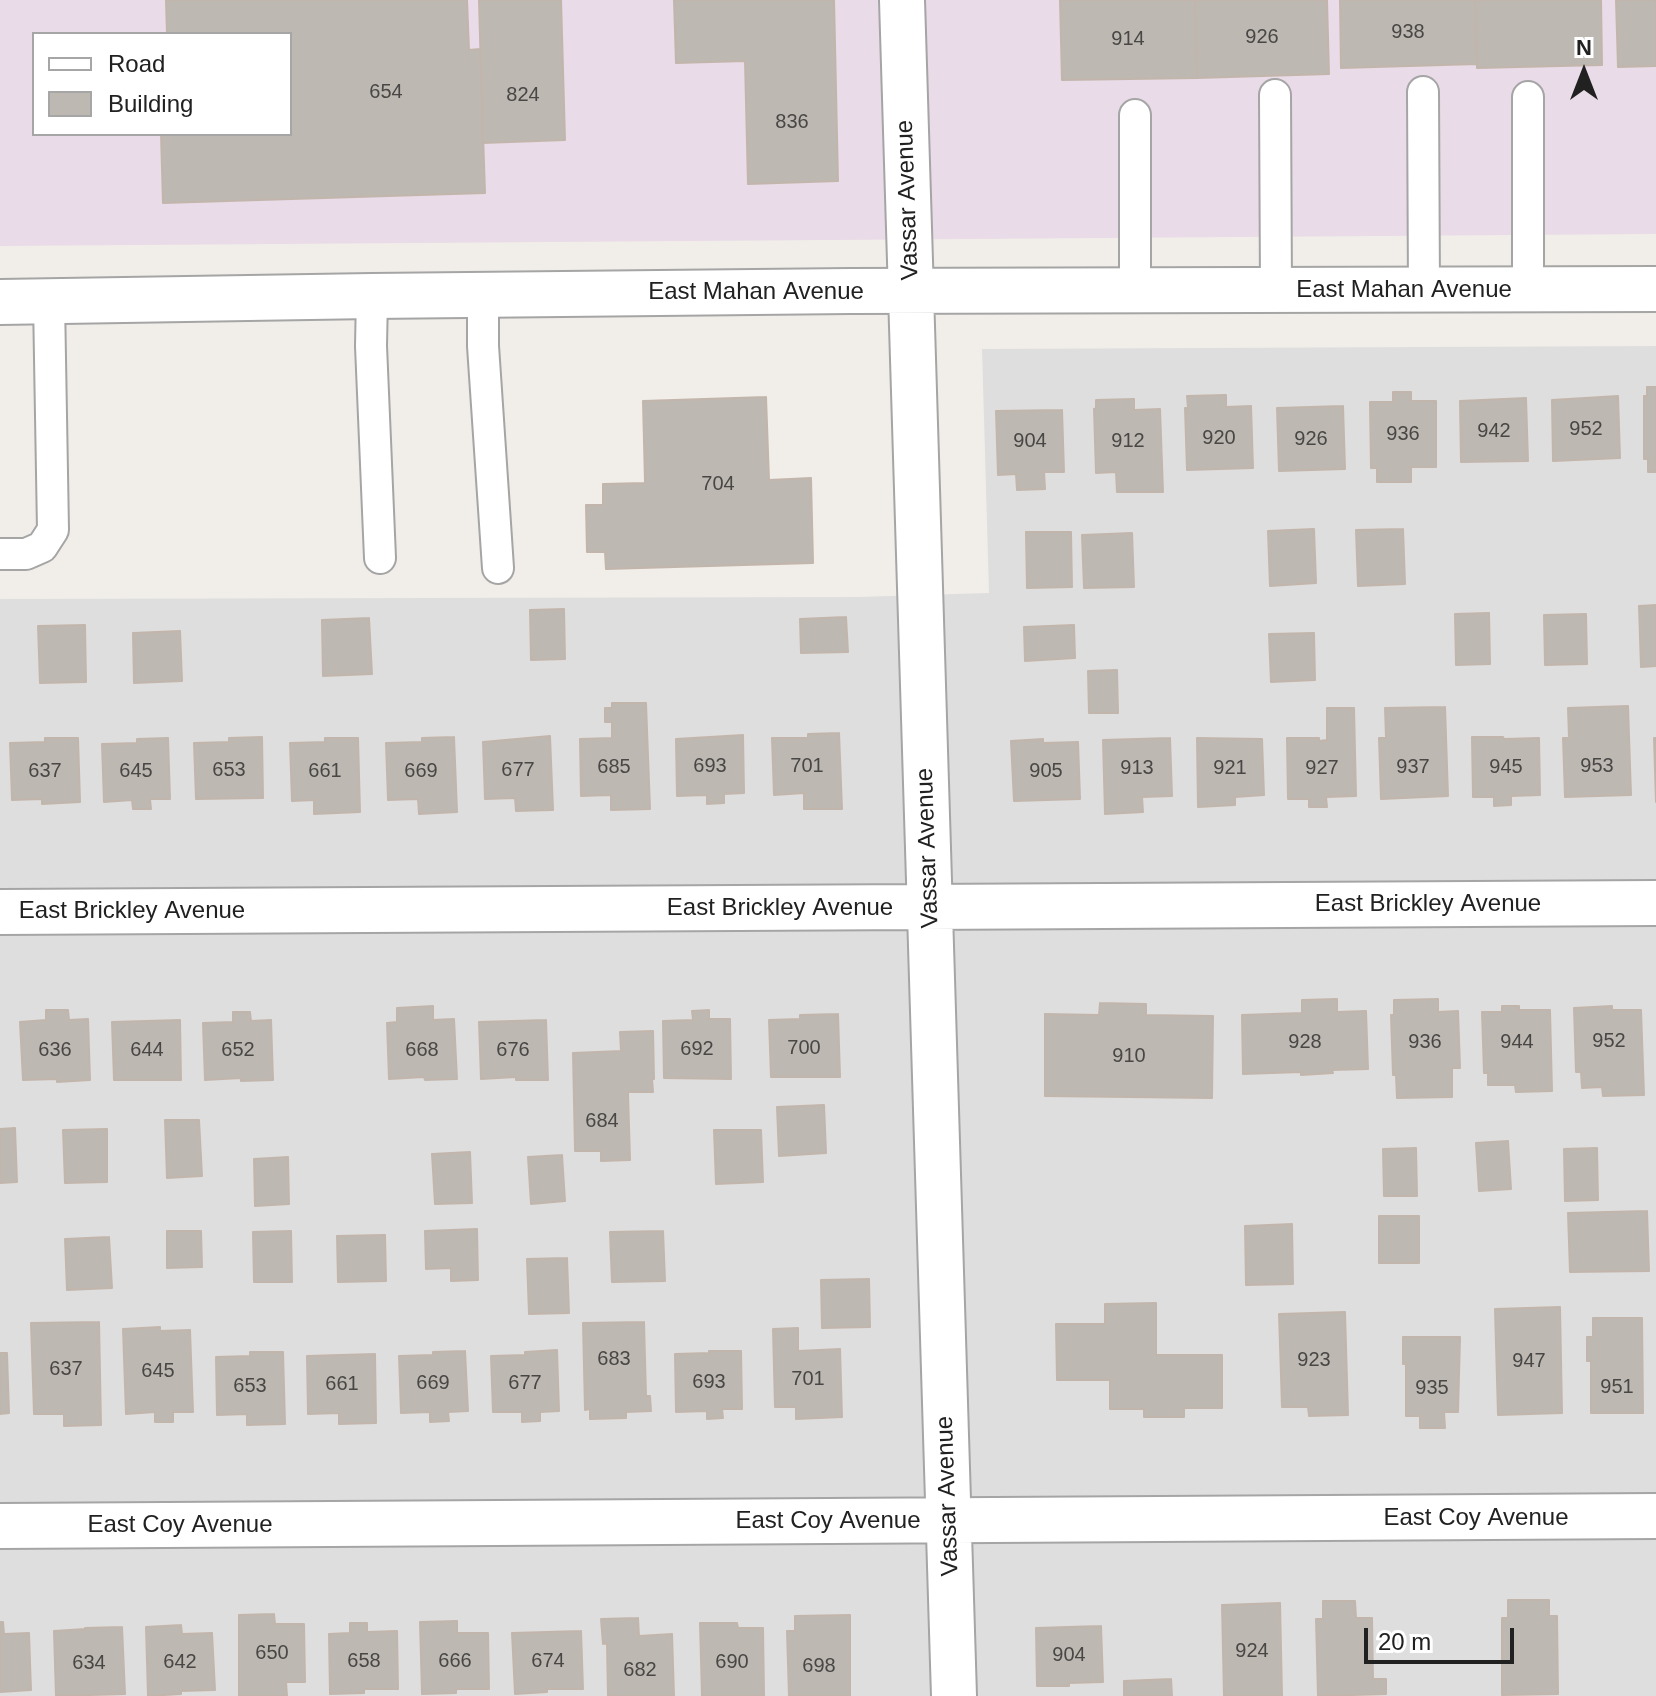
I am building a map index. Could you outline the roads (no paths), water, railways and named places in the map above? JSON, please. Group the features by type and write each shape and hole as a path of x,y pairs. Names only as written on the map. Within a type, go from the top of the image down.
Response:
{"street":[{"name":"Vassar Avenue","path":"902,0 954,1696"},
{"name":"East Mahan Avenue","path":"0,302 910,291 1656,289"},
{"name":"East Brickley Avenue","path":"0,912 1656,903"},
{"name":"East Coy Avenue","path":"0,1526 1656,1516"}],"lane":[{"path":"1423,92 1424,291"},
{"path":"1275,95 1276,290"},
{"path":"1528,97 1528,290"},
{"path":"1135,115 1135,291"},
{"path":"483,295 483,346 498,568"},
{"path":"372,296 371,346 380,558"},
{"path":"0,554 26,554 42,547 53,530 49,301"}]}
